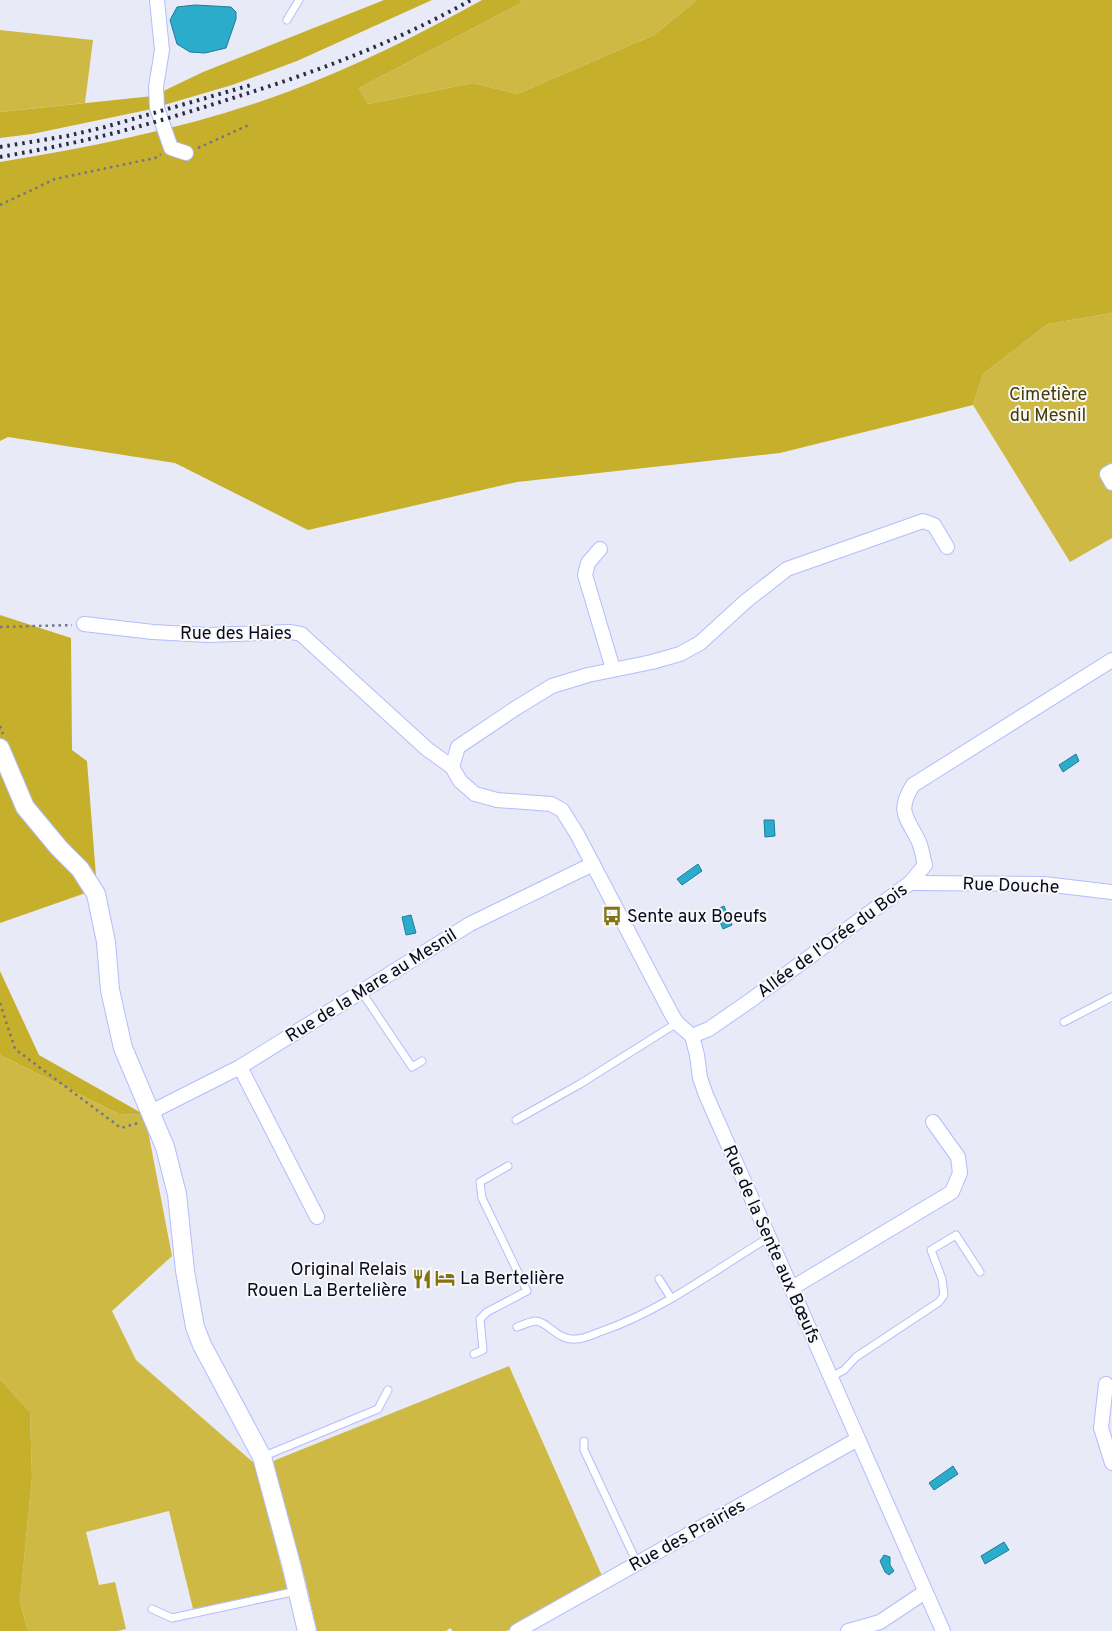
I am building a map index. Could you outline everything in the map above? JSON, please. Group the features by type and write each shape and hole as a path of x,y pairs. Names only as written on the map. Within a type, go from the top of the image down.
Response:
{"street":[{"path":"157,0 162,50 156,87 157,108 171,148 186,153"},
{"path":"1112,471 1107,474 1112,483"},
{"path":"452,767 458,747 552,686 613,669 652,662 680,654 700,643 746,601 787,569 923,521 934,524 948,547"},
{"path":"600,549 588,562 585,575 613,669"},
{"name":"Rue des Haies","path":"84,624 153,632 208,635 291,632 301,634 427,749 452,767 460,780 475,794 497,800 552,804 562,810 593,864"},
{"name":"Allée de l'Orée du Bois","path":"692,1036 709,1029 751,1000 910,883 925,865 920,844 906,818 904,807 906,795 913,784 1112,660"},
{"path":"0,748 24,807 59,848 80,869 96,894 106,942 110,990 123,1048 160,1132 177,1194 185,1271 195,1327 202,1346 262,1457 307,1631"},
{"path":"593,864 677,1022 692,1036"},
{"name":"Rue de la Mare au Mesnil","path":"151,1112 240,1067 470,924 593,864"},
{"name":"Rue Douche","path":"910,883 1044,884 1112,892"},
{"name":"Rue de la Sente aux Bœufs","path":"692,1036 700,1078 706,1095 943,1631"},
{"path":"240,1067 317,1217"},
{"path":"792,1288 952,1192 960,1172 958,1157 933,1122"},
{"path":"1106,1384 1101,1428 1112,1463"},
{"name":"Rue des Prairies","path":"517,1631 858,1439"},
{"path":"848,1631 880,1622 925,1592"}],"lane":[{"path":"288,20 299,0"},
{"path":"361,992 412,1067 422,1061"},
{"path":"1064,1022 1112,997"},
{"path":"516,1120 580,1084 677,1022"},
{"path":"474,1354 483,1350 480,1319 487,1312 527,1291 482,1198 480,1182 508,1166"},
{"path":"831,1377 844,1370 856,1357 939,1302 944,1295 942,1279 931,1250 956,1235 980,1272"},
{"path":"517,1327 533,1321 540,1322 565,1339 576,1340 627,1322 671,1298 768,1238"},
{"path":"659,1278 671,1298"},
{"path":"262,1457 378,1409 388,1390"},
{"path":"584,1441 584,1450 637,1563"},
{"path":"152,1609 172,1618 297,1591"}],"path":[{"path":"186,153 251,124"},
{"path":"0,205 55,179 155,158 171,148"},
{"path":"0,627 84,624"},
{"path":"0,1003 15,1049 121,1128 146,1121 152,1135 160,1132"}],"green space":[{"path":"520,0 697,0 654,35 517,94 473,83 368,104 359,88 521,3"},
{"path":"0,30 93,40 85,103 0,112"},
{"name":"Cimetière du Mesnil","path":"1112,313 1112,538 1070,562 973,405 983,374 1048,324"},
{"path":"0,1055 119,1114 145,1115 172,1256 112,1311 136,1360 255,1464 287,1589 193,1609 169,1511 86,1532 99,1585 115,1582 126,1629 117,1631 28,1631 20,1602 32,1477 30,1412 0,1379"},
{"path":"509,1366 603,1578 506,1631 453,1631 450,1628 446,1631 317,1631 273,1461"}],"shaded area":[{"path":"384,0 432,0 297,61 232,85 147,110 32,134 0,138 0,112 153,96 203,72"},
{"path":"482,0 520,0 521,3 359,88 368,104 473,83 517,94 654,35 697,0 1112,0 1112,313 1048,324 983,374 973,405 780,453 517,482 308,530 175,463 8,437 0,441 0,162 147,134 219,115 255,103 290,91 363,60"},
{"path":"0,615 71,638 72,750 87,761 97,889 0,923"},
{"path":"0,971 39,1055 145,1115 119,1114 0,1055"},
{"path":"0,1379 30,1412 32,1477 20,1602 28,1631 0,1631"}],"water":[{"path":"195,5 231,7 236,12 236,19 226,48 205,53 190,52 177,44 170,20 177,7"},
{"path":"1076,754 1079,761 1063,772 1059,765"},
{"path":"764,820 774,820 775,836 765,837"},
{"path":"698,864 702,871 682,885 677,879"},
{"path":"724,906 732,925 723,929 715,910"},
{"path":"411,915 416,933 406,935 402,917"},
{"path":"953,1466 958,1474 934,1490 929,1483"},
{"path":"1004,1542 1009,1550 985,1564 981,1556"},
{"path":"884,1555 890,1557 890,1565 894,1571 889,1575 885,1572 880,1561"}],"railway":[{"path":"0,157 59,146 132,128 269,86 387,42 471,0"},
{"path":"0,147 67,136 105,127 251,85"}],"place":[{"name":"Sente aux Boeufs","path":"612,916"},
{"name":"La Bertelière","path":"445,1278"},
{"name":"Original Relais Rouen La Bertelière","path":"422,1279"}]}
